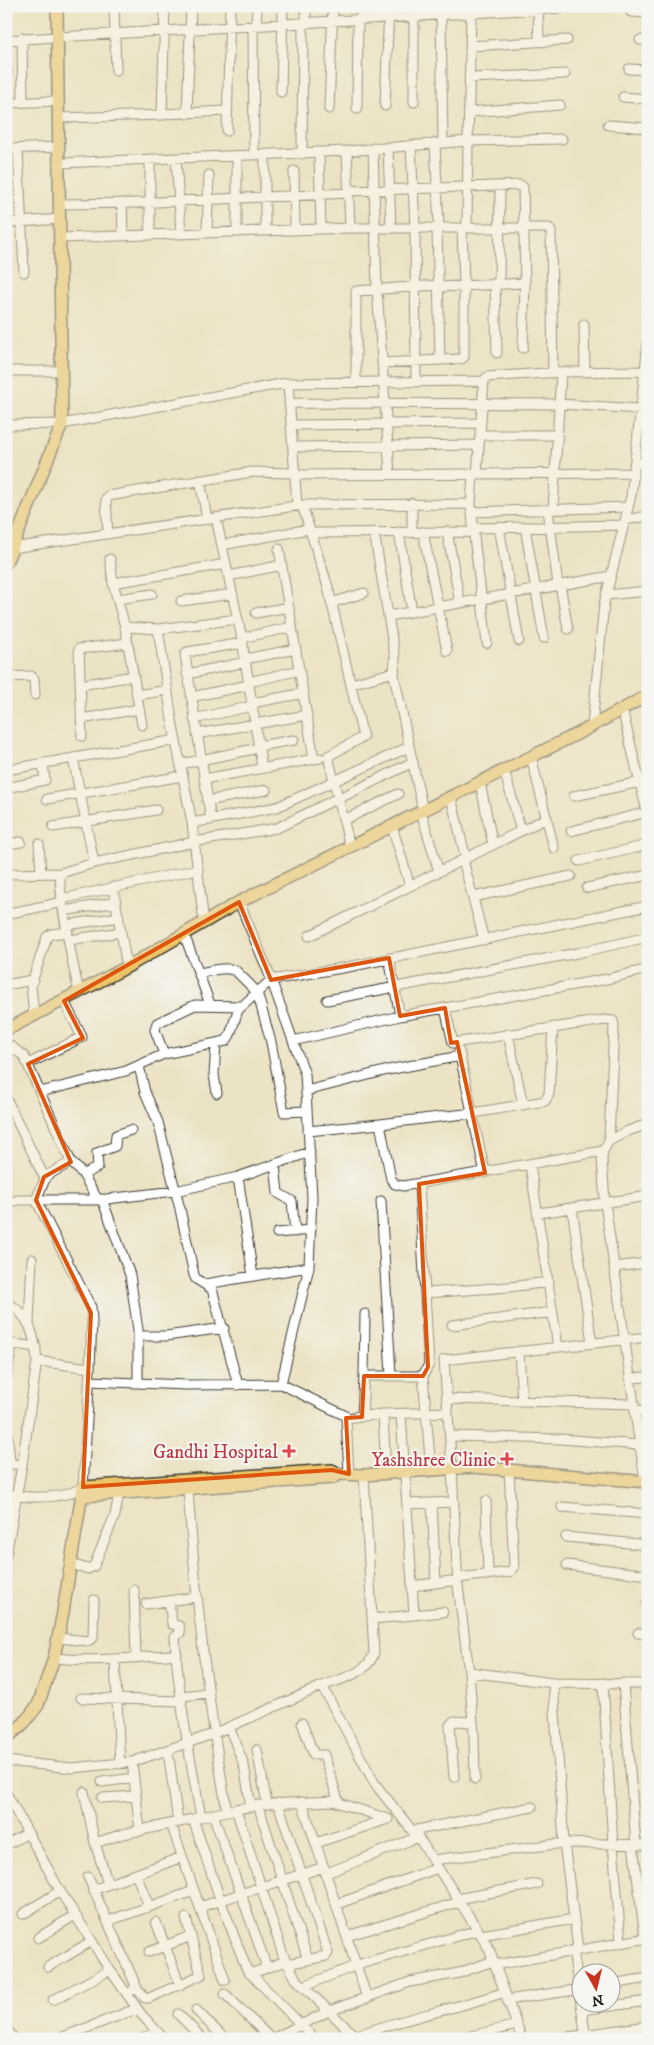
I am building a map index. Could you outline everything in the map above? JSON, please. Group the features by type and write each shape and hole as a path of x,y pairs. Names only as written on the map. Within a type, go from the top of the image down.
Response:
{"main road":[{"path":"6,563 62,424 57,6"},
{"path":"6,1030 127,967 239,902 647,698"},
{"path":"79,1492 282,1478 333,1478 344,1474 364,1475 474,1468 647,1481"},
{"path":"79,1492 120,1494 188,1489 282,1478"},
{"path":"6,1739 24,1723 38,1705 54,1658 71,1564 79,1492"}],"street":[{"path":"114,6 116,71"},
{"path":"164,115 161,112 165,6"},
{"path":"187,114 191,6"},
{"path":"227,131 230,6"},
{"path":"254,155 255,27 257,6"},
{"path":"280,92 283,6"},
{"path":"302,154 306,6"},
{"path":"329,109 333,6"},
{"path":"356,109 361,6"},
{"path":"385,106 389,6"},
{"path":"414,102 416,6"},
{"path":"6,40 415,17 443,12 472,10 562,8"},
{"path":"538,9 538,41"},
{"path":"382,362 461,359 465,356 464,228 468,187 472,10"},
{"path":"440,360 438,188 443,12"},
{"path":"631,12 648,13"},
{"path":"22,38 23,102"},
{"path":"470,46 567,40"},
{"path":"629,69 648,70"},
{"path":"7,70 7,103 58,101"},
{"path":"470,78 565,74"},
{"path":"622,98 648,99"},
{"path":"469,112 560,105"},
{"path":"58,118 227,111"},
{"path":"608,125 648,128"},
{"path":"59,163 302,154 468,141 562,139"},
{"path":"411,145 415,228 416,382"},
{"path":"6,149 59,147"},
{"path":"388,147 391,228"},
{"path":"373,148 377,289 390,474"},
{"path":"18,149 24,272"},
{"path":"347,150 350,228"},
{"path":"319,152 321,228"},
{"path":"265,155 265,230"},
{"path":"237,156 237,231"},
{"path":"176,158 181,233"},
{"path":"150,159 150,234"},
{"path":"294,171 295,229"},
{"path":"207,232 209,174"},
{"path":"497,353 500,186"},
{"path":"60,204 150,203 321,195 375,190 523,187 525,228 523,348"},
{"path":"122,204 123,235"},
{"path":"6,223 60,219"},
{"path":"60,238 321,228 549,228 551,232 559,404 550,526 568,629"},
{"path":"356,382 355,292 415,286 525,283"},
{"path":"584,324 585,372"},
{"path":"592,726 606,595 628,507 648,342"},
{"path":"6,370 62,371"},
{"path":"6,425 62,424 288,383 484,381 490,376 644,371"},
{"path":"484,381 472,508 487,643"},
{"path":"204,778 328,756 364,737 332,603 310,531 299,505 288,383"},
{"path":"289,403 559,404 640,409"},
{"path":"291,425 481,423"},
{"path":"480,435 558,435"},
{"path":"293,447 479,445"},
{"path":"108,534 107,496 252,472 295,474 555,474 634,469 648,462"},
{"path":"200,480 222,545 233,594 262,768"},
{"path":"12,548 299,505 412,503 472,508 550,510 628,507"},
{"path":"412,503 412,532"},
{"path":"222,545 310,531 423,532 473,530 499,527 624,523 648,516"},
{"path":"525,526 544,638"},
{"path":"499,527 519,641"},
{"path":"447,531 460,603"},
{"path":"374,532 396,661 394,672 422,811 439,872"},
{"path":"399,532 412,612"},
{"path":"423,532 447,651"},
{"path":"279,549 314,759"},
{"path":"110,559 113,582 125,627 142,725"},
{"path":"113,582 226,564"},
{"path":"229,576 282,565"},
{"path":"388,616 611,576"},
{"path":"606,595 648,591"},
{"path":"332,603 364,593"},
{"path":"118,599 152,594"},
{"path":"181,601 233,594"},
{"path":"256,613 289,607"},
{"path":"125,627 158,629 238,619"},
{"path":"211,820 187,674 186,653 292,627"},
{"path":"158,629 192,823 204,924"},
{"path":"82,736 79,650 128,643"},
{"path":"187,674 296,649"},
{"path":"191,697 300,670"},
{"path":"351,684 394,672"},
{"path":"6,677 31,676 34,679 35,695"},
{"path":"80,685 133,676"},
{"path":"137,695 168,690"},
{"path":"194,719 304,693"},
{"path":"81,719 139,709"},
{"path":"570,831 647,814 622,710"},
{"path":"197,734 308,715"},
{"path":"6,770 176,740"},
{"path":"181,764 294,740"},
{"path":"192,823 277,807 409,747"},
{"path":"328,756 350,847"},
{"path":"531,757 554,848"},
{"path":"73,758 94,863"},
{"path":"8,874 60,873 94,863 194,842 277,828 412,762"},
{"path":"6,788 45,780 43,764"},
{"path":"504,770 521,831"},
{"path":"47,799 183,776"},
{"path":"574,796 640,782"},
{"path":"480,783 493,845"},
{"path":"208,801 266,790"},
{"path":"344,820 398,794"},
{"path":"451,797 472,897 484,940"},
{"path":"53,827 156,810"},
{"path":"309,936 547,818"},
{"path":"392,826 410,886"},
{"path":"6,844 21,842"},
{"path":"40,844 41,872"},
{"path":"579,861 648,845"},
{"path":"63,904 113,887 198,869"},
{"path":"60,873 59,878 78,993"},
{"path":"587,888 648,875"},
{"path":"472,897 571,876"},
{"path":"113,887 127,967"},
{"path":"6,914 63,904 116,902"},
{"path":"239,902 271,980 305,1074 312,1197 309,1268 280,1384"},
{"path":"40,1092 126,1071 164,1054 216,1044 229,1038 235,1015 242,1006 271,980 484,940 648,906"},
{"path":"34,1016 31,991 32,980 48,935 68,932 119,917"},
{"path":"68,932 121,932"},
{"path":"184,934 210,1004"},
{"path":"327,1000 577,953 648,937"},
{"path":"389,958 400,1016"},
{"path":"199,973 225,968 231,969 236,971 257,992 272,1042 284,1112 307,1111"},
{"path":"293,1041 400,1016 648,970"},
{"path":"6,985 32,980"},
{"path":"28,1064 82,1037 64,1001"},
{"path":"164,1054 155,1030 157,1023 196,1005 242,1006"},
{"path":"445,1008 451,1041 457,1042 553,1027 605,1020 613,1021 609,1141 603,1151 605,1203 630,1378 643,1443 647,1481"},
{"path":"308,1131 473,1113 541,1103 548,1098 553,1027"},
{"path":"508,1034 523,1105"},
{"path":"457,1042 486,1173"},
{"path":"6,1043 21,1052 28,1064 71,1162 100,1199 130,1275 138,1336 138,1383"},
{"path":"216,1044 214,1076 217,1093"},
{"path":"306,1091 388,1070 460,1056"},
{"path":"139,1066 145,1092 158,1122 194,1275 196,1279 212,1289 238,1385"},
{"path":"6,1098 45,1180 36,1200"},
{"path":"380,1124 391,1179 398,1186 486,1173 603,1151"},
{"path":"609,1141 628,1131 648,1124"},
{"path":"83,1175 98,1167 97,1154 116,1145 116,1135 131,1130"},
{"path":"6,1204 18,1200 100,1199 175,1191 238,1177 310,1152"},
{"path":"44,1177 71,1162"},
{"path":"275,1164 278,1193 292,1201 295,1232"},
{"path":"530,1165 539,1213 558,1347"},
{"path":"238,1177 253,1276"},
{"path":"419,1184 429,1364 424,1376 432,1470"},
{"path":"539,1213 648,1196"},
{"path":"6,1495 40,1497 79,1492 90,1368 91,1307 36,1200"},
{"path":"381,1200 391,1375"},
{"path":"572,1208 592,1343"},
{"path":"277,1234 311,1230"},
{"path":"6,1555 22,1465 37,1361 36,1347 29,1323 32,1259"},
{"path":"614,1267 648,1263"},
{"path":"205,1284 309,1268"},
{"path":"426,1293 549,1282"},
{"path":"6,1304 19,1310 29,1323"},
{"path":"452,1325 553,1312"},
{"path":"362,1416 364,1314"},
{"path":"138,1336 166,1336 224,1328"},
{"path":"475,1779 473,1722 458,1579 444,1360 648,1338"},
{"path":"6,1379 9,1343 36,1347"},
{"path":"519,1351 522,1401"},
{"path":"37,1361 90,1368"},
{"path":"364,1376 424,1376"},
{"path":"630,1378 648,1377"},
{"path":"89,1381 238,1385 280,1384 344,1415 346,1418 344,1474"},
{"path":"447,1399 635,1407 648,1412"},
{"path":"346,1418 383,1414 448,1412"},
{"path":"383,1414 386,1473"},
{"path":"401,1414 414,1614"},
{"path":"6,1421 10,1461 13,1464 22,1465"},
{"path":"450,1436 643,1443"},
{"path":"412,1586 510,1572 514,1566 508,1470"},
{"path":"6,1761 72,1768 132,1762 213,1734 362,1670 368,1665 374,1653 364,1475"},
{"path":"188,1489 196,1597 213,1734 231,1810 262,1888 286,1962 296,1979 356,2037 401,2020 506,1996 572,1990"},
{"path":"71,1564 88,1569 94,1566 115,1515 120,1494"},
{"path":"486,1501 488,1574"},
{"path":"407,1504 454,1502"},
{"path":"432,1503 436,1583"},
{"path":"562,1507 648,1514"},
{"path":"566,1537 648,1545"},
{"path":"567,1565 648,1575"},
{"path":"134,1590 136,1658"},
{"path":"146,1604 196,1597"},
{"path":"58,1638 88,1641 93,1638 94,1600"},
{"path":"169,1600 172,1624 179,1626 180,1634 175,1637 197,1818 220,1902 250,1974 315,2039"},
{"path":"373,1619 443,1612"},
{"path":"638,1633 648,1634"},
{"path":"54,1658 81,1661 115,1660 177,1654"},
{"path":"115,1660 120,1764"},
{"path":"468,1672 553,1683 648,1684"},
{"path":"553,1683 564,1843 574,1919 577,1962"},
{"path":"603,1683 612,1844 621,1942"},
{"path":"225,1994 272,2039 329,2011 416,1980 459,1973 494,1963 647,1938 635,1845 623,1683"},
{"path":"322,1686 375,1784 415,1834 480,1932 494,1963 522,2039"},
{"path":"81,1698 117,1700 182,1699 208,1694"},
{"path":"454,1777 450,1725 454,1721 473,1722"},
{"path":"302,1723 314,1755 324,1755 339,1803"},
{"path":"229,1727 259,1805 308,1960"},
{"path":"257,1750 259,1805"},
{"path":"168,1751 175,1823 182,1858 225,1980"},
{"path":"132,1762 140,1831"},
{"path":"102,1782 134,1778"},
{"path":"84,1792 95,1843 108,1884"},
{"path":"6,1793 10,1808 28,1833 60,1891 92,1942 136,2009 161,2036"},
{"path":"102,1798 136,1796"},
{"path":"95,1843 231,1810 278,1803 333,1801 388,1819"},
{"path":"302,1802 367,1998"},
{"path":"250,1974 286,1962 326,1956 328,1953 278,1803"},
{"path":"200,1907 242,1895 301,1874 326,1870 415,1834 532,1806"},
{"path":"213,1814 267,1968"},
{"path":"316,1843 400,1815"},
{"path":"6,1845 28,1833"},
{"path":"337,1904 435,1864 564,1843 648,1845"},
{"path":"94,1890 182,1858"},
{"path":"136,1874 149,1906"},
{"path":"88,1877 136,1988 147,1998 198,1978 202,1973 186,1918"},
{"path":"347,1936 458,1900 537,1884"},
{"path":"23,1914 60,1891"},
{"path":"108,1921 194,1891"},
{"path":"38,1938 75,1915"},
{"path":"304,1986 357,1965 480,1932 574,1919"},
{"path":"156,1922 180,1985"},
{"path":"149,1952 191,1936"},
{"path":"48,1967 92,1942"},
{"path":"53,2000 110,1970"},
{"path":"622,1982 648,1978"},
{"path":"126,1994 136,1988"},
{"path":"622,2005 648,2001"},
{"path":"58,2039 136,2009"},
{"path":"196,2010 225,2039"},
{"path":"582,2012 586,2036"},
{"path":"178,2014 202,2039"},
{"path":"458,2039 485,2036 517,2025"},
{"path":"554,2039 648,2026"},
{"path":"6,2028 14,2039"},
{"path":"141,2039 161,2036"}],"highlighted area":[{"path":"239,902 271,980 389,958 400,1016 445,1008 451,1043 457,1042 485,1173 419,1184 428,1367 423,1376 364,1376 362,1417 346,1418 349,1474 332,1470 83,1487 91,1313 36,1200 44,1177 71,1162 28,1064 83,1038 64,1001"}],"place":[{"name":"Gandhi Hospital","path":"289,1451"},
{"name":"Yashshree Clinic","path":"507,1459"}]}
